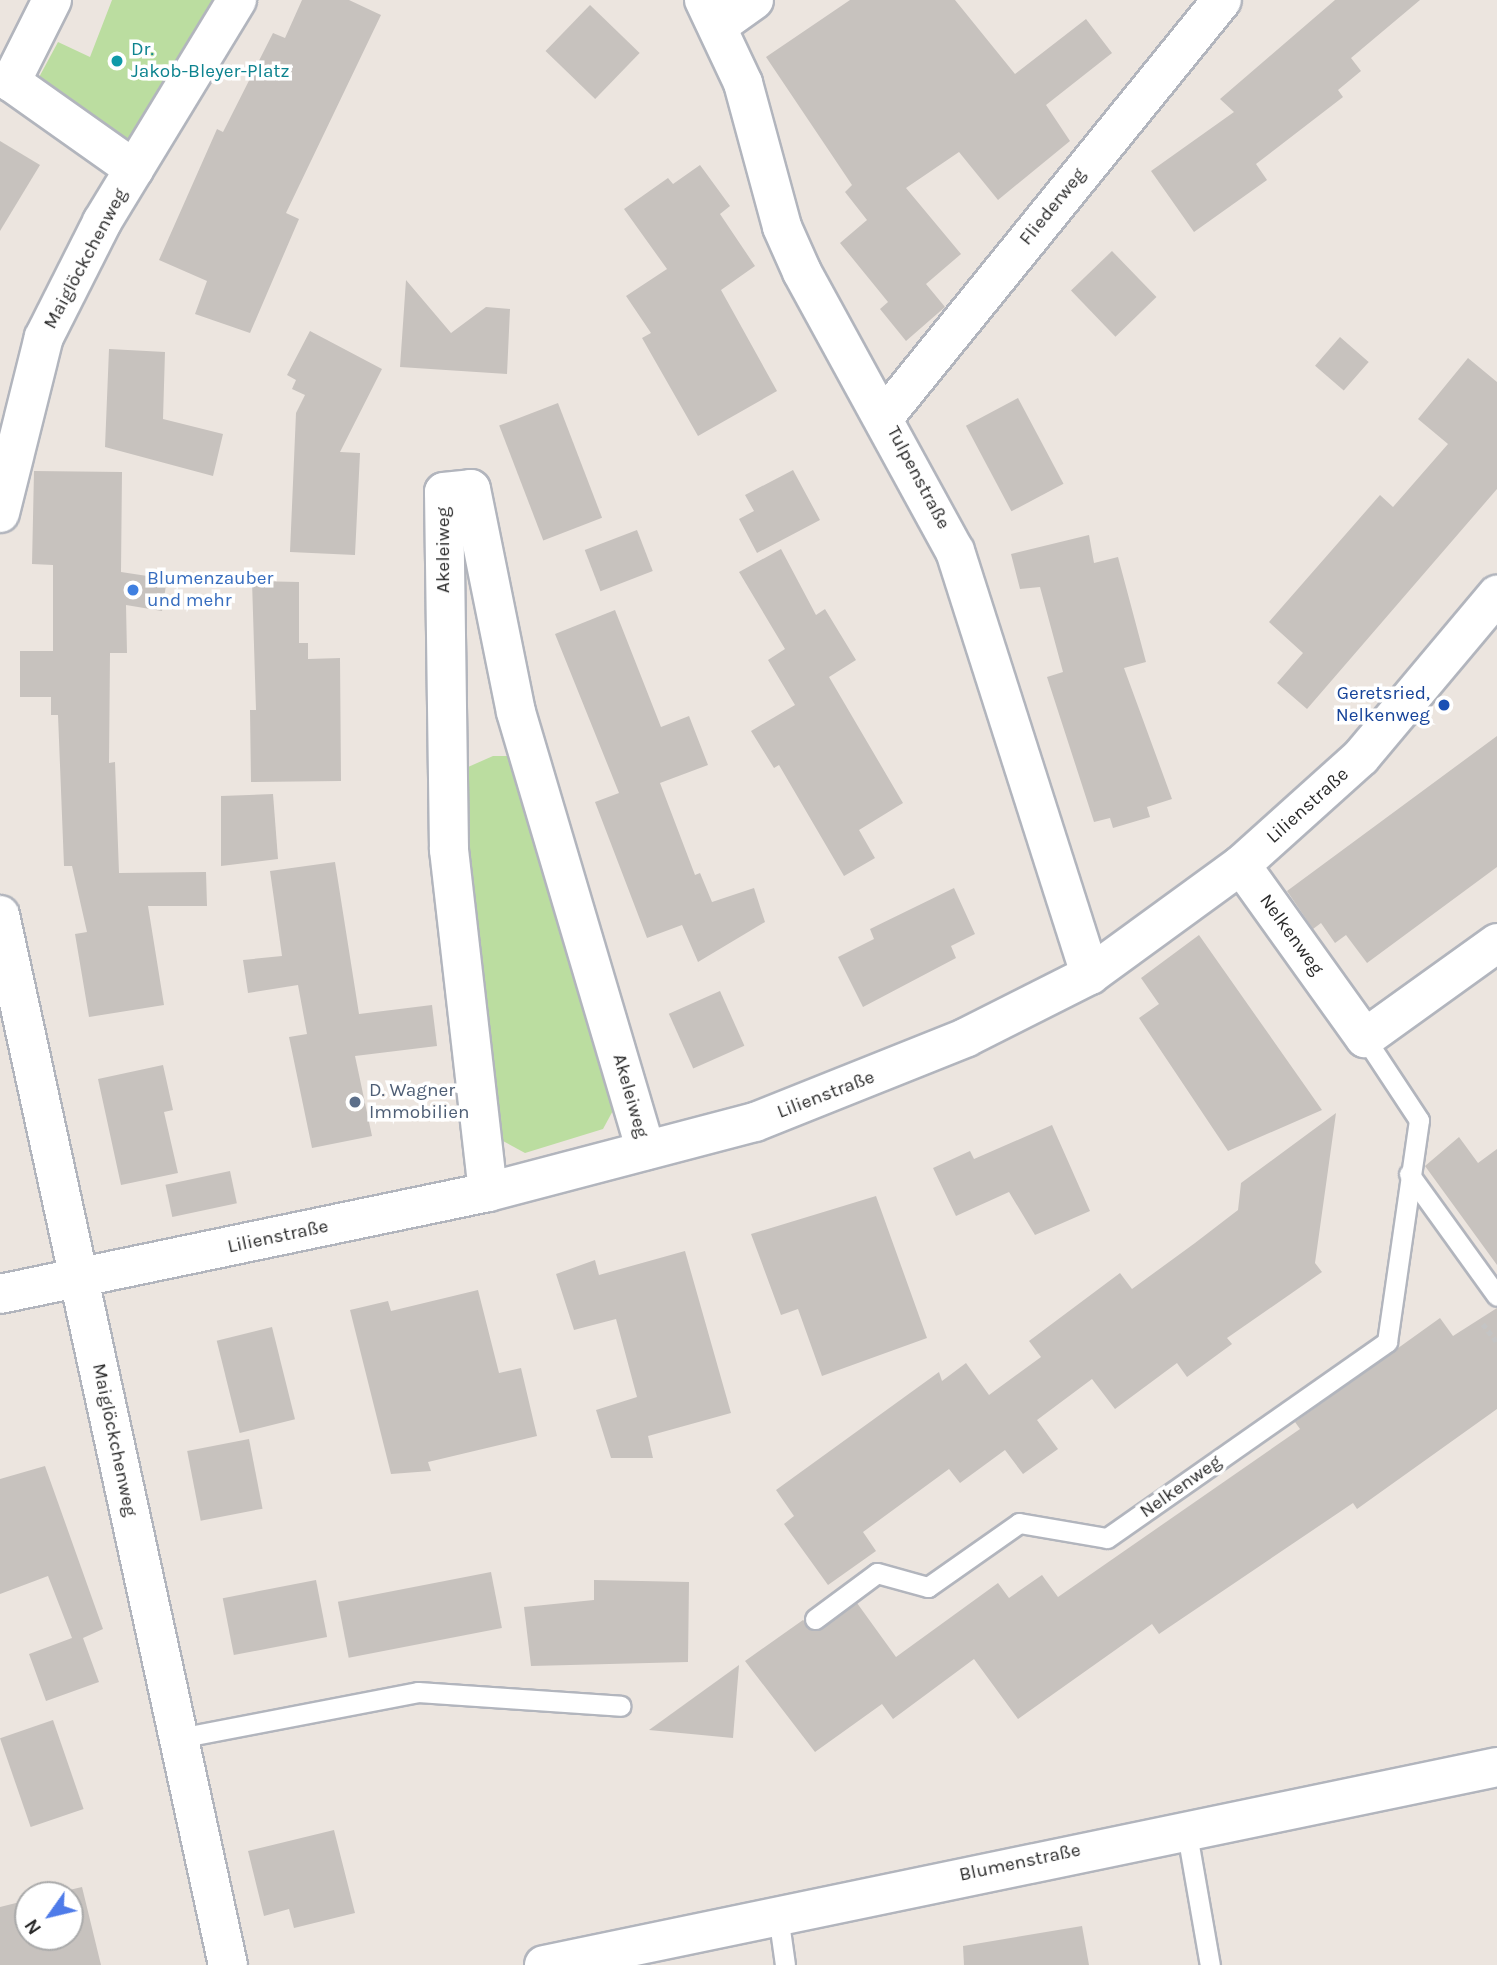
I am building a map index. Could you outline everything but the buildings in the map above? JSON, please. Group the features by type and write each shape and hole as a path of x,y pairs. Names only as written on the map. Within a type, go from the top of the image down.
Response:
{"street":[{"name":"Maiglöckchenweg","path":"52,0 6,79 134,169"},
{"name":"Maiglöckchenweg","path":"0,513 44,337 134,169 237,0"},
{"path":"712,12 754,0"},
{"name":"Fliederweg","path":"886,416 1222,0"},
{"name":"Tulpenstraße","path":"712,12 743,83 782,227 831,327 886,416 956,551 1090,975"},
{"name":"Akeleiweg","path":"488,1192 449,850 444,492 471,489 516,712 646,1150"},
{"name":"Lilienstraße","path":"0,1294 79,1280 488,1192 755,1122 888,1072 1090,975 1241,865 1361,757 1497,596"},
{"name":"Nelkenweg","path":"1241,865 1365,1038"},
{"name":"Maiglöckchenweg","path":"0,915 229,1965"},
{"path":"1365,1038 1495,948"},
{"name":"Blumenstraße","path":"544,1965 1186,1828 1497,1767"}],"lane":[{"name":"Nelkenweg","path":"815,1619 877,1573 928,1587 1019,1523 1107,1538 1387,1342 1409,1174 1419,1120 1365,1038"},
{"path":"1409,1174 1497,1296"},
{"path":"179,1738 418,1692 621,1706"},
{"path":"1186,1828 1210,1965"},
{"path":"778,1915 785,1965"}],"green space":[{"name":"Dr. Jakob-Bleyer-Platz","path":"112,0 219,0 140,137 127,141 37,81 58,42 90,57"},
{"path":"493,756 512,756 616,1105 603,1129 525,1153 503,1141 459,771"}],"place":[{"name":"Dr. Jakob-Bleyer-Platz","path":"117,61"},
{"name":"Blumenzauber und mehr","path":"133,590"},
{"name":"Geretsried, Nelkenweg","path":"1444,705"},
{"name":"D. Wagner Immobilien","path":"355,1102"}]}
